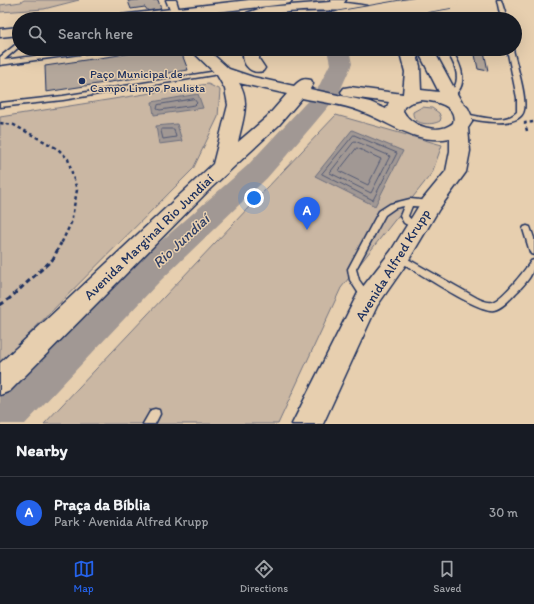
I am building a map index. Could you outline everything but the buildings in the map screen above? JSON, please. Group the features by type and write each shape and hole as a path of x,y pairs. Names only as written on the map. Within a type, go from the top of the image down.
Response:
{"main road":[{"path":"177,11 285,0"},
{"path":"381,0 397,12"},
{"path":"422,12 425,1 423,0"},
{"path":"381,12 450,0"},
{"path":"263,12 337,1 354,2 371,6 379,12"},
{"path":"0,33 12,32"},
{"path":"0,42 12,41"},
{"path":"206,56 223,72 234,89 237,105 222,166"},
{"path":"250,56 252,62 257,68 305,88"},
{"path":"403,125 395,113 395,108 397,103 407,97 414,79 409,56"},
{"path":"346,97 412,129 433,134 453,132 456,111 428,56"},
{"path":"223,72 257,68"},
{"path":"223,72 249,81 305,88 346,97 433,96 456,111"},
{"name":"Avenida Marginal Rio Jundiaí","path":"0,382 222,166 273,121 305,88"},
{"name":"Avenida Alfred Krupp","path":"307,424 368,300 399,257 417,227 421,203 456,172 460,151 456,111"}],"lane":[{"path":"499,0 502,12"},
{"path":"1,61 12,51"},
{"path":"1,61 42,56"},
{"path":"452,56 459,70 456,111 501,121 514,118 521,110 511,56"},
{"path":"0,104 63,98 223,72"},
{"path":"368,300 355,282 352,275 352,269 382,213 386,208 396,204 421,203"},
{"path":"527,229 534,252"},
{"path":"399,257 474,301 483,305 493,306 506,297 534,263"},
{"path":"149,424 156,414"}],"path":[{"path":"527,131 525,123 534,122"},
{"path":"0,123 14,125 58,149 68,159 78,190 71,224 53,260 9,299 0,305"}],"shaded area":[{"path":"24,0 79,0 44,9 0,12 0,5 21,2"},
{"path":"208,84 220,90 218,117 193,169 0,363 0,117"},
{"path":"422,107 432,108 439,113 441,118 440,121 427,124 416,120 413,112"},
{"path":"336,115 442,145 432,173 341,288 278,424 44,424"}],"water":[{"path":"198,94 203,108 154,115 152,102"},
{"path":"177,124 182,141 159,144 156,126"},
{"path":"352,130 403,151 375,206 315,176"}],"waterway":[{"name":"Rio Jundiaí","path":"319,0 325,12"},
{"name":"Rio Jundiaí","path":"0,421 147,273 257,172 326,95 341,64 339,56"}],"place":[{"name":"Paço Municipal de Campo Limpo Paulista","path":"82,81"},
{"name":"Praça da Bíblia","path":"307,230"}]}
